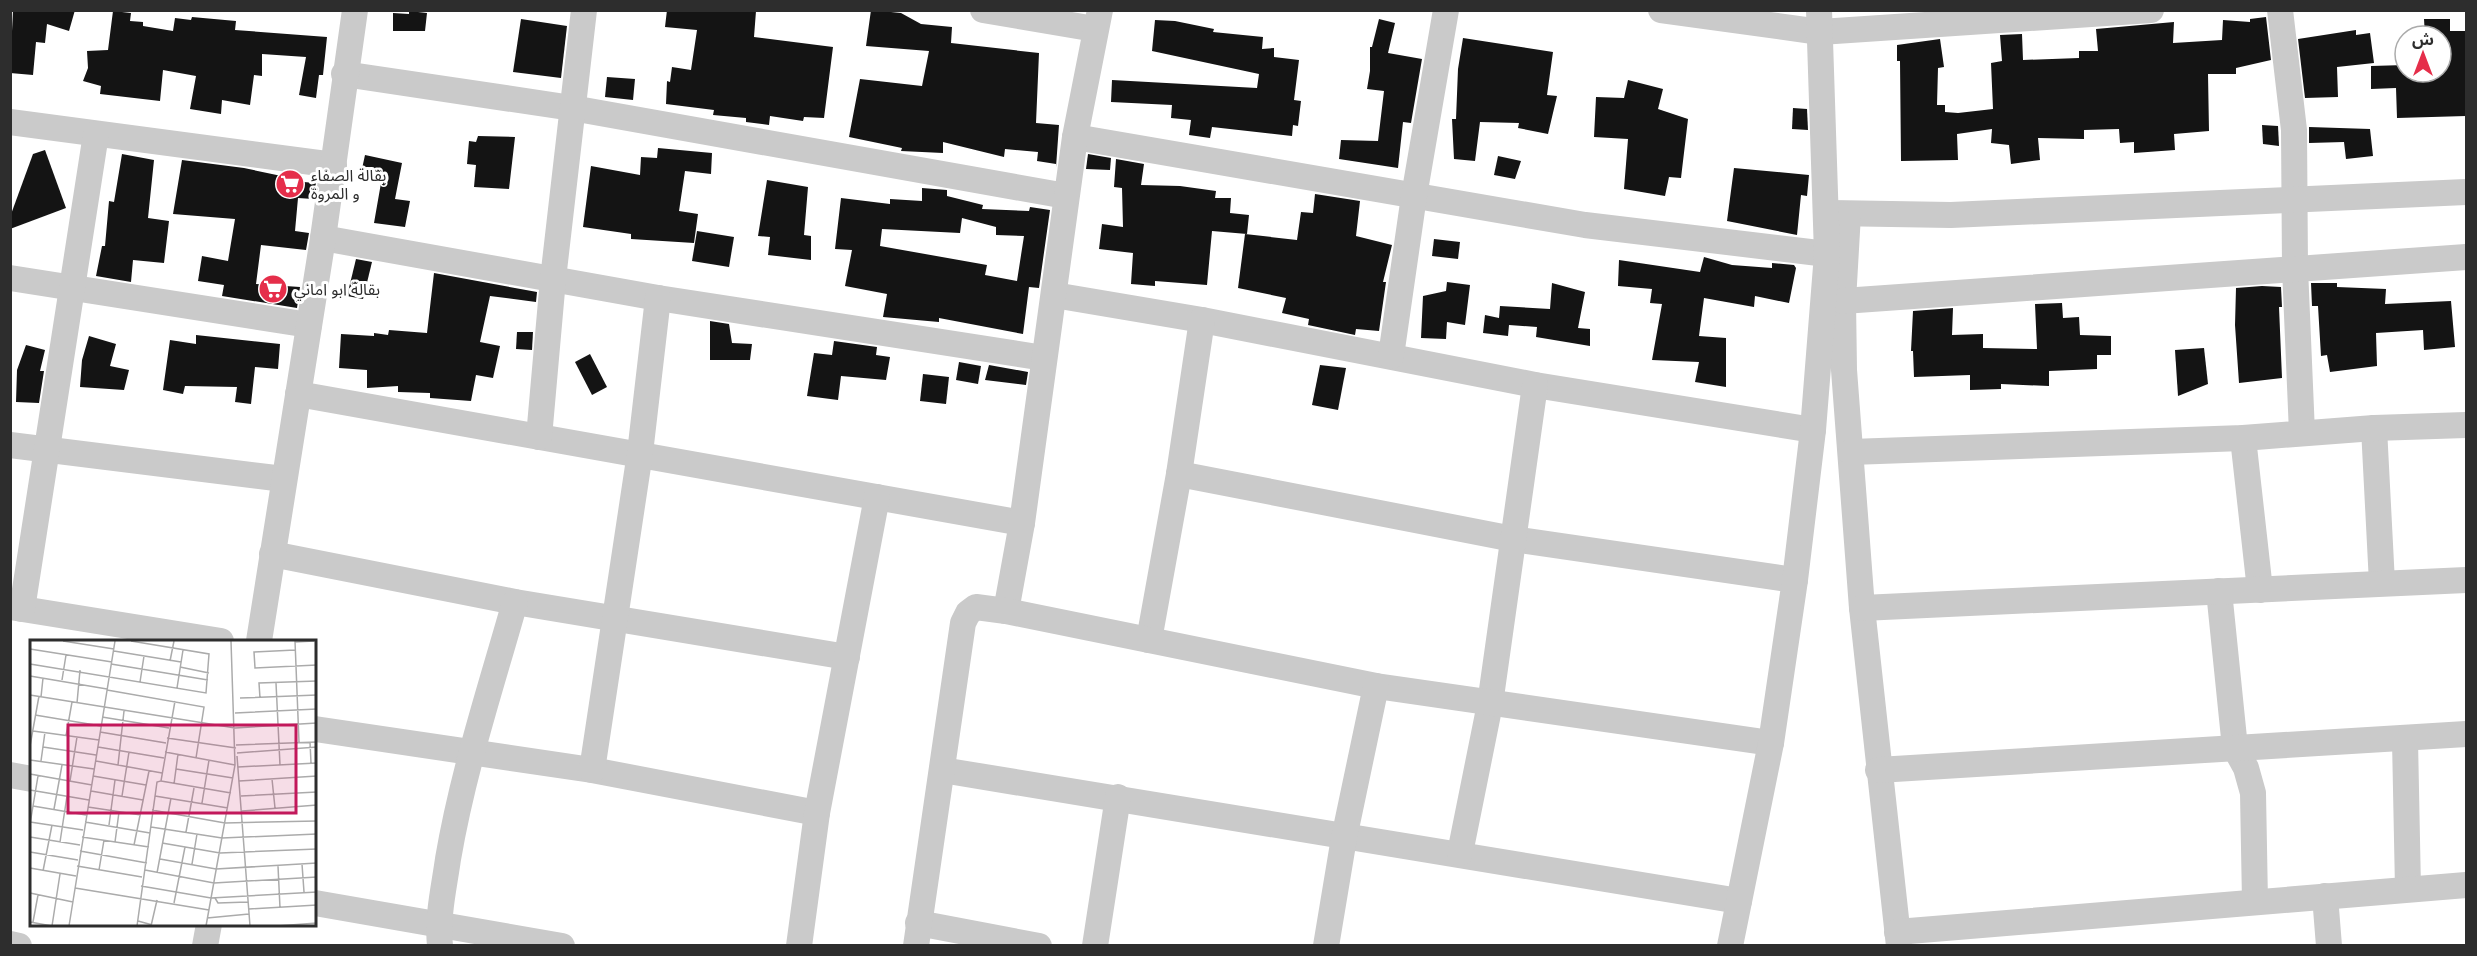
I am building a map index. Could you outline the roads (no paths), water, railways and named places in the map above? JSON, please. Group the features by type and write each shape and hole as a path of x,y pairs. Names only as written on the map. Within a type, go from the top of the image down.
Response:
{"street":[{"path":"259,640 334,165 344,75 355,10"},
{"path":"539,437 553,279 584,10"},
{"path":"983,10 1097,20 1075,137 1022,524 1006,611"},
{"path":"1391,356 1414,196 1446,10"},
{"path":"1661,10 1819,21 2151,10"},
{"path":"2280,10 2293,111 2295,268 2302,433"},
{"path":"1819,21 1837,213 1843,301 1844,370 1862,608 1898,939 2255,902 2466,885"},
{"path":"344,75 572,108 1066,196"},
{"path":"10,122 334,165"},
{"path":"96,134 47,451 16,608 214,640"},
{"path":"1075,137 1585,225 1827,254"},
{"path":"1837,213 1951,215 2466,192"},
{"path":"1730,945 1771,743 1796,580 1813,430 1827,254 1837,213"},
{"path":"322,238 658,298 1044,358"},
{"path":"1843,301 2466,257"},
{"path":"10,278 309,325"},
{"path":"1054,295 1202,320 1535,385 1813,430"},
{"path":"592,770 640,453 658,298"},
{"path":"1149,640 1179,474 1202,320"},
{"path":"1460,853 1490,704 1535,385"},
{"path":"298,394 640,453 1022,524"},
{"path":"1851,452 2243,438 2374,428 2466,425"},
{"path":"2374,428 2382,583"},
{"path":"2243,438 2260,590"},
{"path":"10,445 284,479"},
{"path":"1179,474 1513,539 1796,580"},
{"path":"799,945 817,813 877,496"},
{"path":"272,554 515,602 614,616 847,657"},
{"path":"1862,608 2466,580"},
{"path":"2219,591 2235,748 2246,768 2253,793 2255,902"},
{"path":"439,934 452,837 470,752 515,602"},
{"path":"1039,945 917,934 963,623 968,613 976,607 1006,611 1376,686 1771,743"},
{"path":"1326,945 1344,837 1376,686"},
{"path":"316,729 592,770 817,813"},
{"path":"1878,770 2466,735"},
{"path":"2405,740 2409,889"},
{"path":"942,770 1118,797 1344,837 1460,853 1739,901"},
{"path":"10,775 30,778"},
{"path":"1095,945 1118,797"},
{"path":"2325,896 2330,945"},
{"path":"316,903 439,934 559,945"},
{"path":"205,945 209,926"},
{"path":"10,944 20,945"}],"place":[{"name":"بقالة الصفاء و المروة","path":"290,184"},
{"name":"بقالة ابو اماني","path":"273,289"}]}
